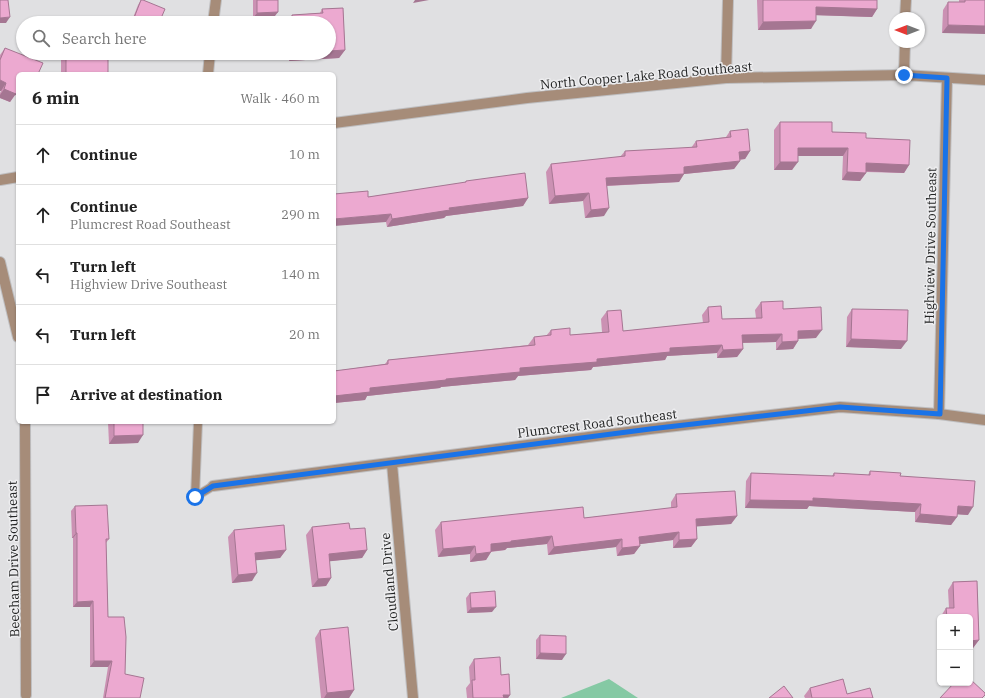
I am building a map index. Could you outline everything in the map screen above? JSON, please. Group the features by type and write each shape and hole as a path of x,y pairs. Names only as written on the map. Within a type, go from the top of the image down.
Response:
{"street":[{"path":"214,16 216,0"},
{"path":"726,78 728,0"},
{"path":"905,12 906,0"},
{"path":"904,75 905,48"},
{"path":"208,72 209,60"},
{"name":"North Cooper Lake Road Southeast","path":"336,123 527,98 726,78 904,75 985,80"},
{"name":"Highview Drive Southeast","path":"940,414 947,78"},
{"path":"0,180 16,177"},
{"path":"0,262 16,328"},
{"name":"Plumcrest Road Southeast","path":"213,486 392,464 650,429 840,407 940,414 985,420"},
{"name":"Beecham Drive Southeast","path":"25,424 26,695"},
{"name":"Cloudland Drive","path":"392,464 413,698"}],"lane":[{"path":"198,424 195,497 213,486"}],"green space":[{"path":"609,679 638,698 561,698"}],"building":[{"path":"0,0 8,0 10,17 0,18"},
{"path":"141,0 165,9 162,16 135,16"},
{"path":"257,0 278,0 278,12 257,13"},
{"path":"763,0 877,0 877,9 816,7 816,21 763,22"},
{"path":"965,0 985,0 985,26 948,25 948,2 965,2"},
{"path":"343,8 345,50 336,51 336,16 292,16 323,13 322,9"},
{"path":"5,48 16,52 16,60 35,60 43,63 39,72 16,72 16,94 4,89 6,83 0,80 0,60"},
{"path":"66,60 108,60 108,72 66,72"},
{"path":"780,122 832,122 832,132 866,133 866,138 910,140 909,165 866,163 866,173 847,172 848,148 798,148 798,162 780,162"},
{"path":"748,129 750,151 739,152 740,161 684,167 684,174 606,178 609,208 591,210 589,193 555,196 551,164 625,156 625,151 697,147 696,141 731,137 730,131"},
{"path":"525,173 528,198 449,208 450,210 392,219 391,214 336,219 336,194 368,191 368,197"},
{"path":"783,301 783,309 821,307 822,330 798,331 798,341 782,342 782,334 742,335 743,349 723,350 722,345 670,348 670,352 597,359 597,362 520,368 520,372 370,388 370,392 336,396 336,371 388,364 388,360 535,345 534,337 551,335 551,330 570,328 570,335 609,332 607,311 621,310 623,331 709,322 708,307 721,306 722,319 762,318 761,302"},
{"path":"852,309 908,310 907,341 851,339"},
{"path":"114,424 143,424 143,435 114,436"},
{"path":"870,471 901,473 900,476 975,481 973,507 958,506 957,517 920,514 921,504 813,498 813,501 750,500 751,473 834,476 834,473 870,475"},
{"path":"735,491 737,516 696,519 697,539 679,540 679,532 639,537 640,546 622,548 622,539 554,547 552,536 491,544 491,552 476,554 475,546 443,549 441,522 583,507 584,518 677,507 676,494"},
{"path":"107,505 109,539 106,539 108,617 124,617 126,637 125,674 144,678 140,698 105,698 112,661 94,661 93,601 77,602 77,533 75,506"},
{"path":"349,523 350,529 365,528 367,550 329,554 331,578 318,579 312,527"},
{"path":"284,525 286,550 255,553 257,573 238,575 234,530"},
{"path":"977,581 979,640 973,641 973,614 947,614 946,608 954,608 953,582"},
{"path":"495,591 496,607 471,608 470,593"},
{"path":"348,627 354,690 327,693 320,630"},
{"path":"540,635 566,636 566,654 540,653"},
{"path":"500,657 501,675 509,674 510,695 503,695 504,698 473,698 472,680 475,680 474,659"},
{"path":"843,679 847,694 870,688 873,698 812,698 810,688"},
{"path":"973,682 985,693 982,698 940,698 951,686 973,686"},
{"path":"784,686 793,698 769,698"}],"route":[{"path":"195,497 213,486 776,414 840,407 940,414 947,78 904,75"}]}
